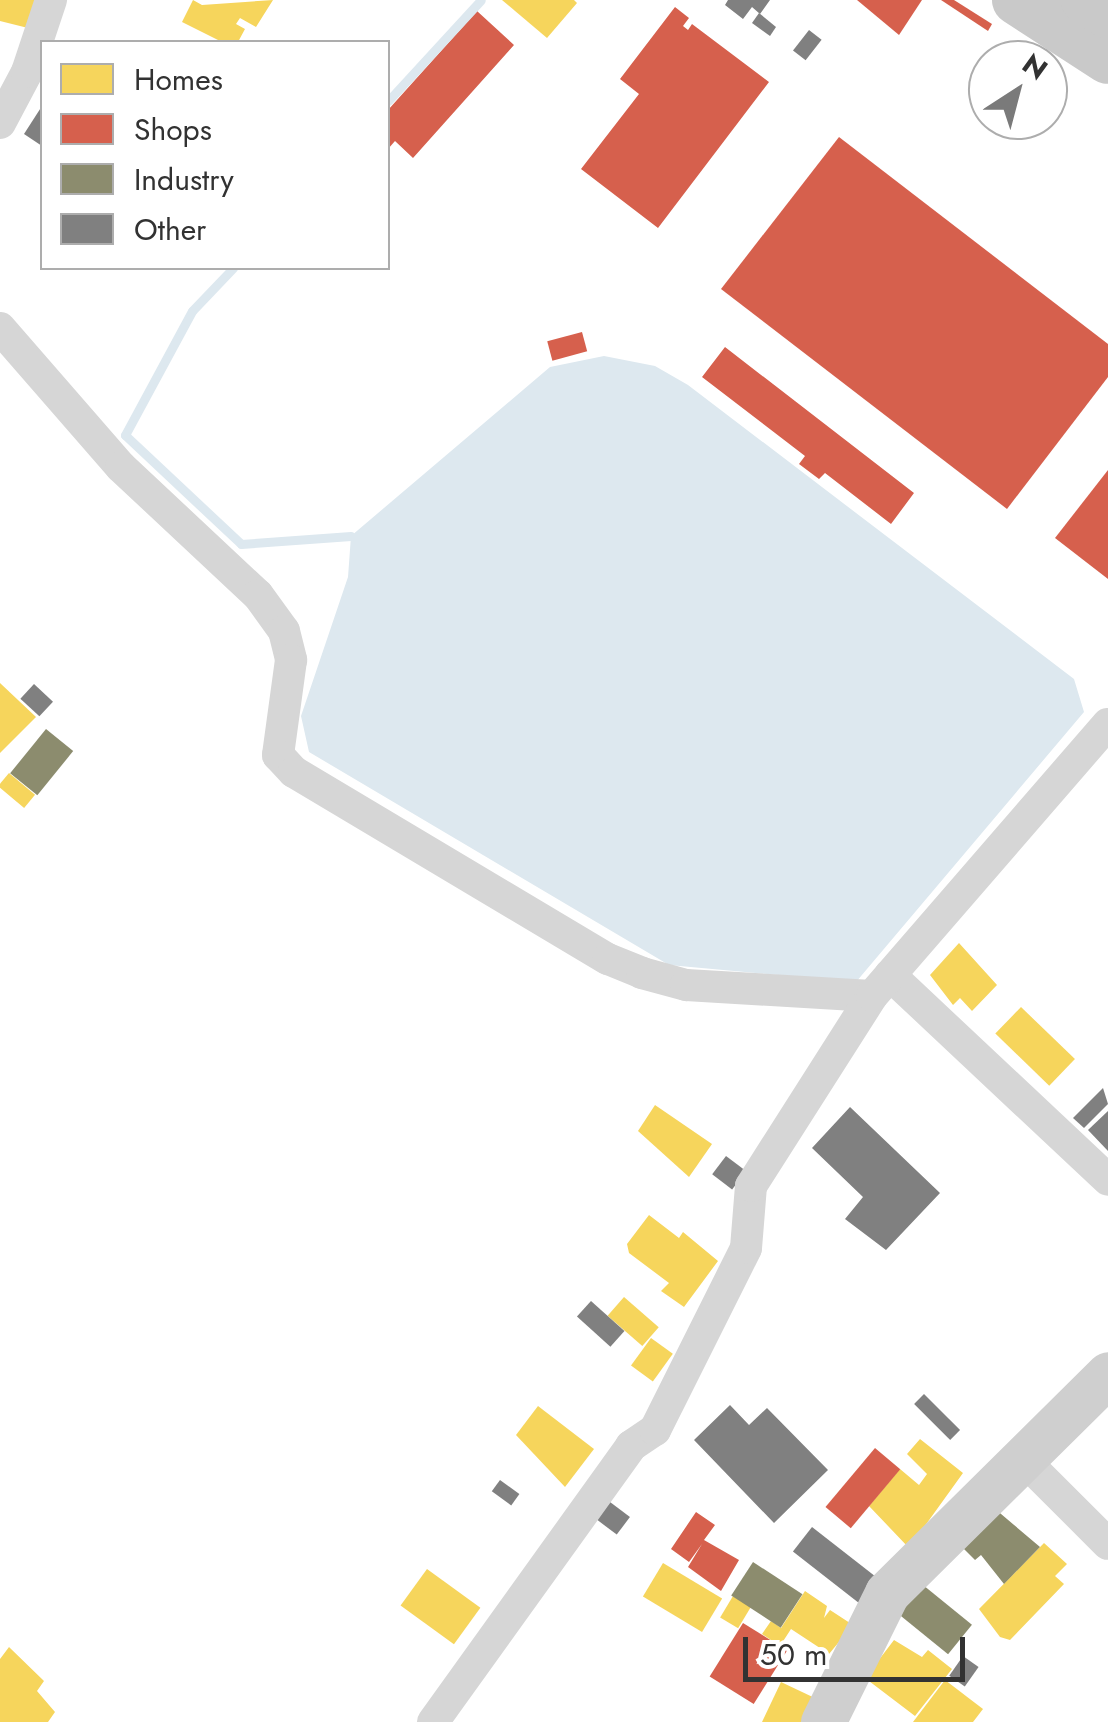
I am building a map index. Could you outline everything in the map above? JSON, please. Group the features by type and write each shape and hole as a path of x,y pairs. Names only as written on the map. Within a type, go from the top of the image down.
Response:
{"main road":[{"path":"1017,0 1108,59"},
{"path":"1086,0 1108,14"}],"street":[{"path":"0,123 27,72 50,0"},
{"path":"0,328 121,466 258,595 284,631 291,660 278,755 294,772 608,959 642,973 686,985 881,985 1108,1180"},
{"path":"434,1722 631,1446 655,1430 746,1248 751,1186 881,985 1108,724"},
{"path":"823,1722 887,1594 1108,1374"},
{"path":"1023,1459 1108,1544"}],"shaded area":[{"path":"604,356 655,366 688,385 1074,679 1084,712 856,982 669,965 309,752 301,716 348,577 351,536 550,367"}],"building: Homes":[{"path":"0,0 37,0 32,29 0,21"},
{"path":"193,0 202,5 273,0 256,27 240,18 236,24 245,29 239,40 218,40 182,22"},
{"path":"502,0 574,0 577,3 547,38"},
{"path":"0,683 36,717 0,753"},
{"path":"9,773 35,795 24,808 0,788"},
{"path":"959,943 997,985 972,1011 960,998 953,1005 930,975"},
{"path":"1021,1007 1075,1059 1049,1086 995,1034"},
{"path":"655,1105 712,1144 689,1177 638,1131"},
{"path":"649,1215 679,1238 683,1232 718,1261 684,1307 661,1291 669,1283 629,1253 627,1244"},
{"path":"624,1297 659,1327 642,1346 608,1316"},
{"path":"651,1338 673,1354 653,1381 631,1366"},
{"path":"538,1406 594,1449 565,1487 516,1435"},
{"path":"920,1439 963,1473 909,1548 869,1506 900,1469 919,1485 927,1474 907,1454"},
{"path":"1044,1543 1067,1564 1055,1576 1064,1584 1010,1640 1000,1637 979,1609"},
{"path":"663,1563 722,1599 702,1632 643,1596"},
{"path":"427,1569 480,1608 454,1644 401,1605"},
{"path":"805,1591 827,1606 824,1618 830,1610 853,1625 829,1654 791,1629 780,1646 762,1634 771,1621 781,1628"},
{"path":"733,1596 751,1607 738,1628 720,1617"},
{"path":"894,1640 922,1657 928,1650 952,1669 915,1716 865,1678"},
{"path":"9,1647 44,1681 37,1691 55,1712 48,1722 0,1722 0,1659"},
{"path":"945,1680 983,1709 973,1722 913,1722"},
{"path":"781,1682 819,1700 809,1722 762,1722"}],"building: Shops":[{"path":"857,0 922,0 899,35"},
{"path":"941,0 954,0 992,24 988,31"},
{"path":"675,7 689,18 683,26 688,30 692,24 769,82 658,228 581,169 639,94 620,79"},
{"path":"477,11 514,45 413,158 395,141 390,147 390,108"},
{"path":"839,137 1108,344 1108,377 1007,509 721,289"},
{"path":"582,332 587,351 552,361 547,341"},
{"path":"725,347 914,493 891,524 825,473 819,479 799,464 805,456 702,377"},
{"path":"1108,470 1108,579 1055,538"},
{"path":"875,1448 900,1469 851,1528 826,1507"},
{"path":"696,1512 715,1525 704,1540 739,1560 721,1591 688,1567 702,1544 689,1562 671,1549"},
{"path":"743,1623 787,1651 754,1704 710,1676"}],"building: Industry":[{"path":"46,729 73,751 37,795 10,773"},
{"path":"994,1508 1040,1547 1004,1584 981,1555 975,1560 959,1544"},
{"path":"753,1562 802,1594 781,1628 731,1596"},
{"path":"923,1585 972,1625 948,1654 899,1615"}],"building: Other":[{"path":"728,0 770,0 760,14 752,7 743,19 725,5"},
{"path":"759,13 776,27 770,36 752,23"},
{"path":"809,30 822,40 806,60 793,50"},
{"path":"40,109 40,145 24,134"},
{"path":"34,684 53,702 39,716 20,699"},
{"path":"1103,1088 1108,1104 1084,1128 1073,1118"},
{"path":"850,1107 940,1193 886,1250 845,1219 863,1197 812,1148"},
{"path":"1108,1111 1108,1151 1088,1130"},
{"path":"726,1156 746,1171 732,1189 712,1174"},
{"path":"591,1301 624,1331 610,1347 577,1317"},
{"path":"924,1394 960,1430 950,1440 914,1404"},
{"path":"730,1405 749,1425 767,1408 828,1470 774,1523 694,1440"},
{"path":"500,1480 519,1494 511,1505 492,1491"},
{"path":"610,1502 630,1517 617,1535 597,1520"},
{"path":"812,1527 881,1581 861,1605 793,1551"},
{"path":"963,1656 979,1667 965,1687 949,1676"}],"waterway":[{"path":"390,99 481,0"},
{"path":"231,270 192,311 125,435 241,544 351,536"}]}
